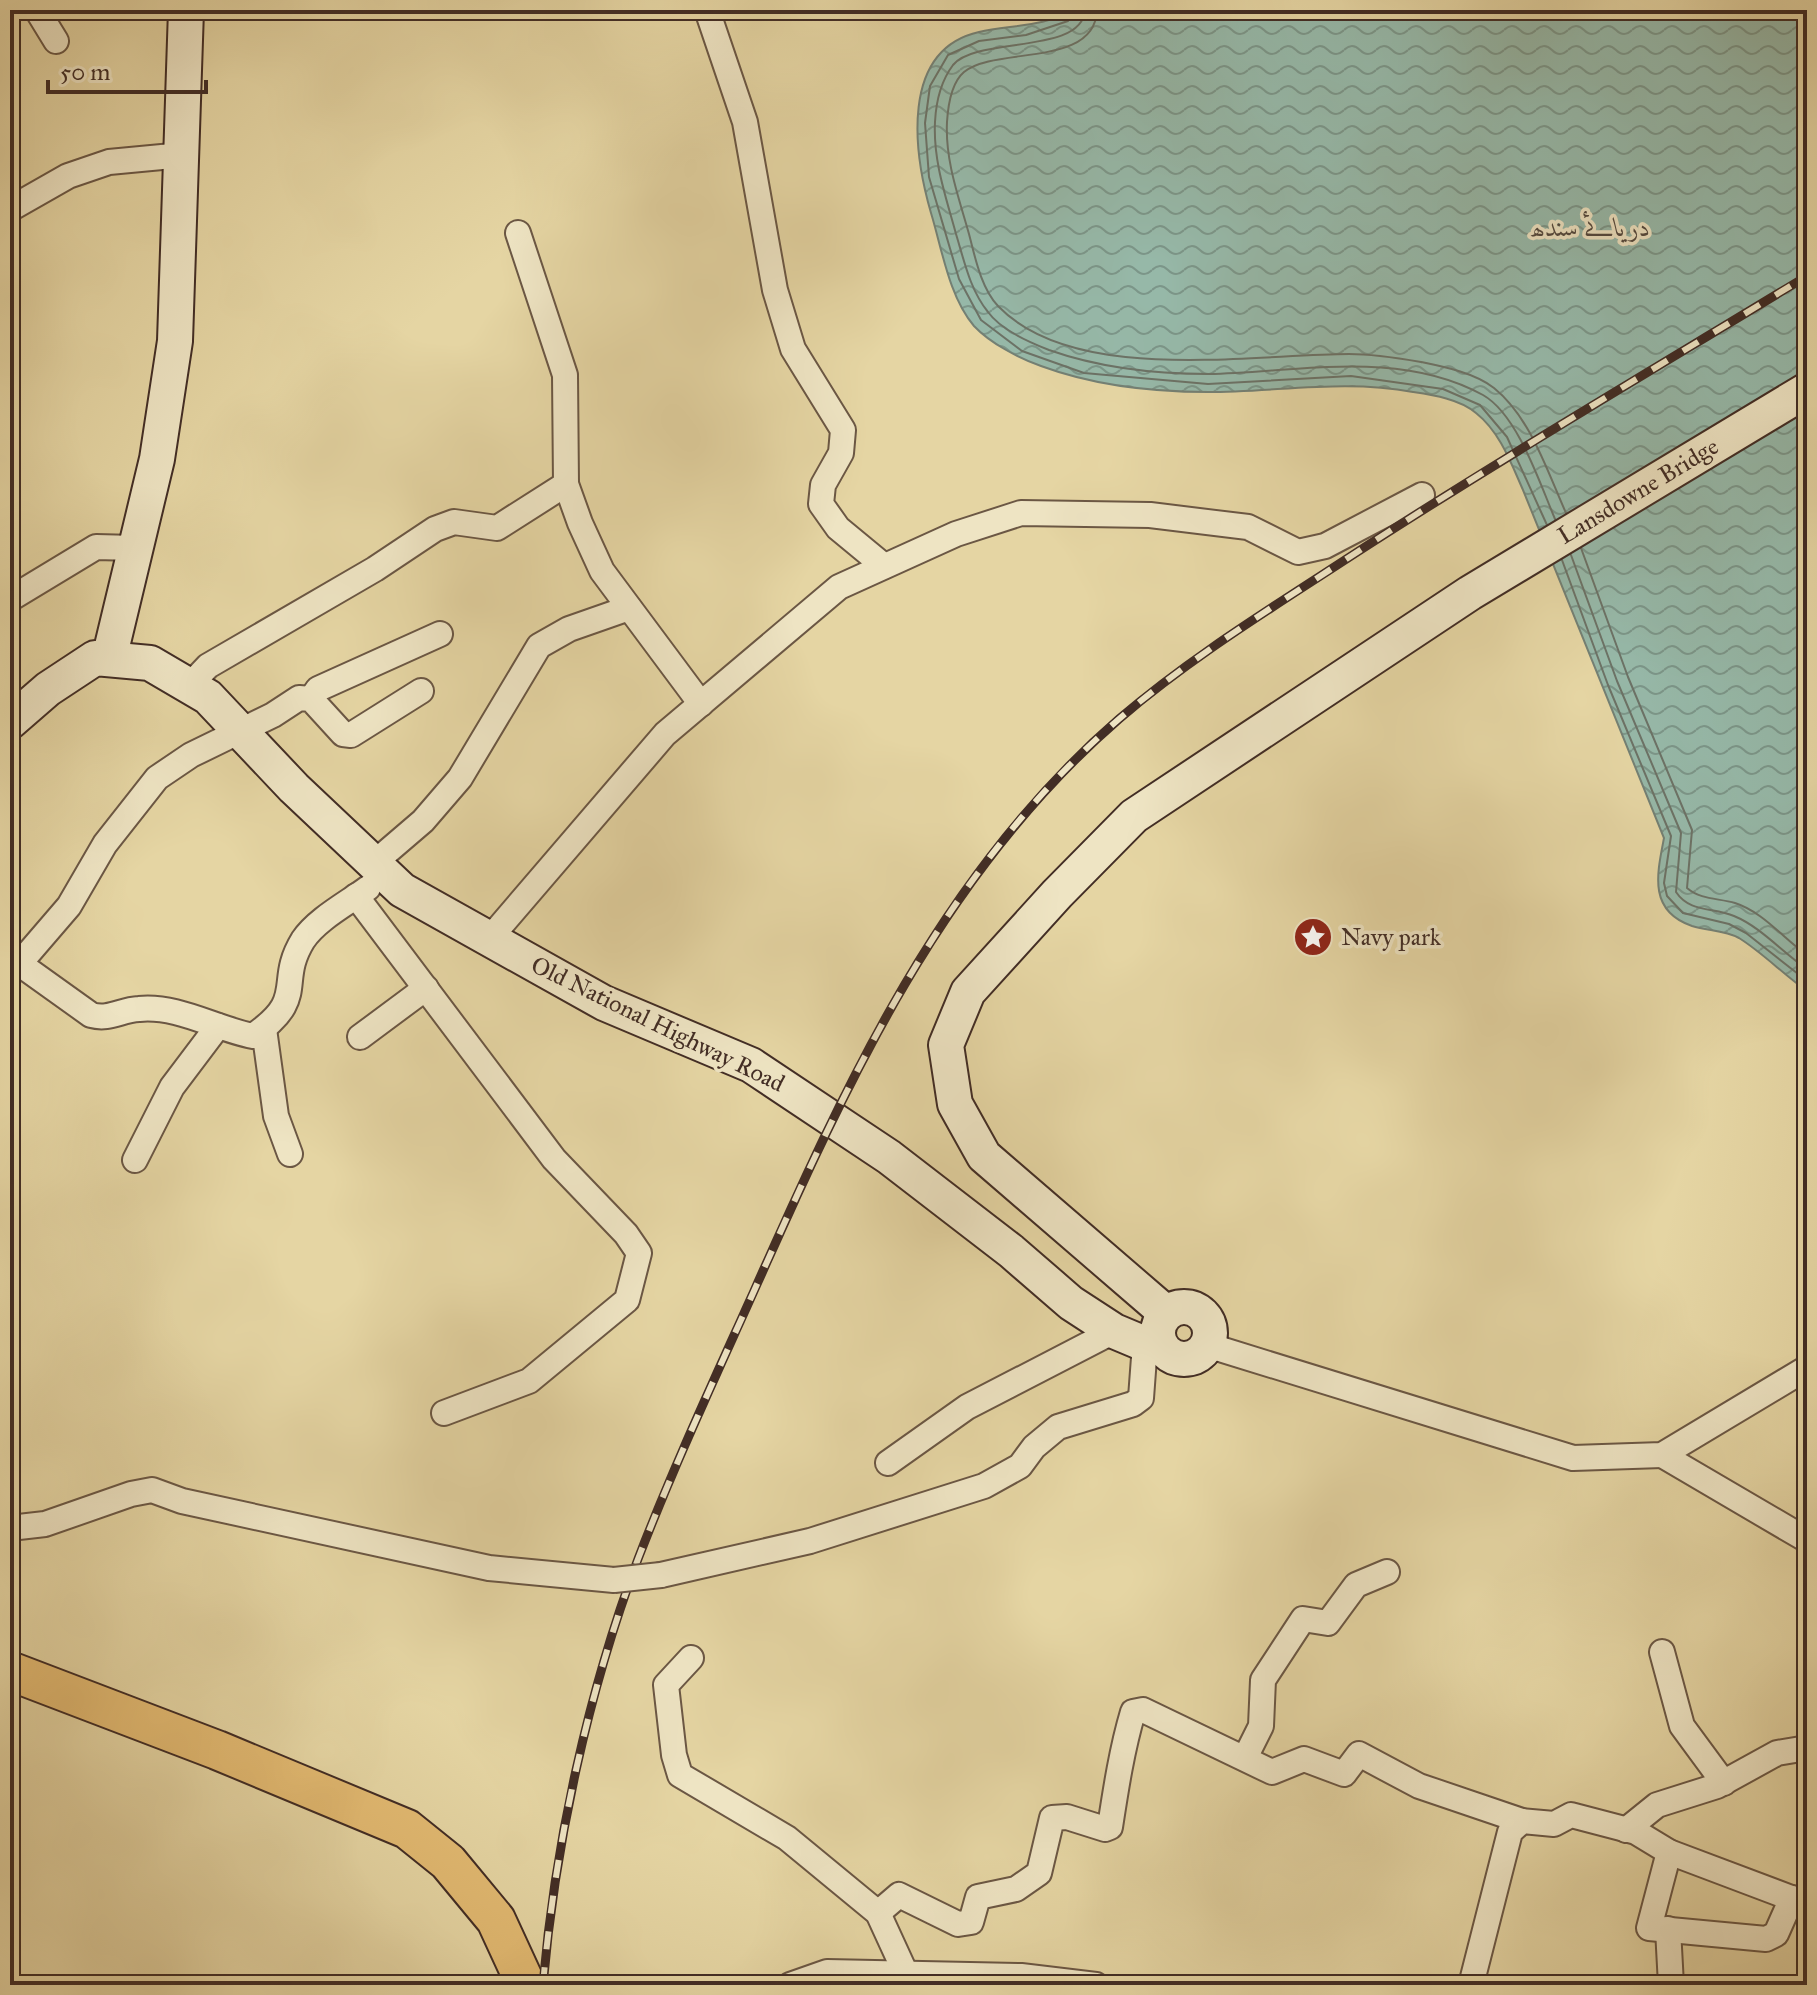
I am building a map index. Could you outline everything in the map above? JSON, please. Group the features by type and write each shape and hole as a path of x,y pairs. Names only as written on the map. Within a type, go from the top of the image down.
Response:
{"main road":[{"path":"109,659 157,459 175,341 186,10"},
{"name":"Lansdowne Bridge","path":"1157,1333 984,1156 955,1104 946,1045 968,992 1057,894 1134,816 1470,593 1807,390"},
{"name":"Old National Highway Road","path":"10,722 48,689 95,658 150,663 208,697 294,788 402,890 604,1003 763,1072 889,1157 1011,1251 1071,1303 1114,1331 1157,1333"},
{"path":"1157,1333 1170,1355 1187,1359 1195,1357 1207,1345"},
{"path":"10,1671 217,1750 407,1829 448,1862 496,1920 526,1985"},
{"path":"10,1690 398,1844 436,1875 481,1929 506,1985"}],"street":[{"path":"37,10 56,41"},
{"path":"707,10 745,122 775,290 793,349 843,430 841,453 823,485 821,504 838,528 884,566"},
{"path":"10,209 68,176 109,162 183,155"},
{"path":"518,233 565,375 566,484 602,571 701,704"},
{"path":"189,686 208,666 375,569 435,529 454,522 497,528 566,484"},
{"path":"490,938 665,734 839,587 956,534 1021,513 1150,515 1248,527 1292,550 1311,550 1422,495"},
{"path":"10,599 96,547 135,548"},
{"path":"421,691 351,735 343,734 332,725 311,699 299,698 273,715 191,755 157,778 105,844 69,906 15,960 91,1015 105,1018 138,1009 182,1014 253,1036 285,1009 290,994 292,963 305,937 356,896 460,778 539,646 569,629 629,608"},
{"path":"311,699 318,689 440,634"},
{"path":"356,896 554,1159 619,1226 639,1253 627,1300 529,1381 444,1413"},
{"path":"360,1037 426,988"},
{"path":"135,1160 172,1087 218,1026"},
{"path":"264,1029 276,1116 290,1154"},
{"path":"888,1463 967,1407 1114,1331"},
{"path":"10,1528 45,1524 131,1494 152,1490 182,1501 489,1568 614,1580 661,1575 810,1541 984,1486 1020,1466 1034,1447 1058,1427 1133,1404 1141,1398 1157,1333"},
{"path":"1207,1345 1573,1458 1662,1455 1807,1368"},
{"path":"1662,1455 1807,1540"},
{"path":"1245,1758 1261,1726 1263,1680 1303,1619 1328,1623 1356,1585 1387,1572"},
{"path":"1662,1652 1682,1726 1724,1783"},
{"path":"691,1658 666,1685 674,1755 680,1775 787,1838 878,1913 906,1974"},
{"path":"878,1913 899,1895 958,1924 971,1922 978,1897 1016,1889 1039,1873 1052,1818 1067,1817 1105,1829 1110,1827 1133,1712 1143,1710 1272,1772 1304,1759 1344,1774 1359,1754 1419,1786 1522,1821 1554,1824 1571,1815 1626,1830 1669,1852 1799,1901 1776,1934 1766,1939 1649,1928 1669,1852"},
{"path":"1626,1830 1657,1805 1724,1783 1777,1753 1807,1748"},
{"path":"1471,1985 1510,1832 1522,1821"},
{"path":"1668,1929 1671,1985"},
{"path":"790,1985 827,1972 1021,1976 1096,1985"}],"water":[{"name":"دریائے سندھ","path":"1073,10 1807,10 1807,991 1739,938 1692,926 1668,911 1662,901 1658,878 1664,838 1514,469 1498,439 1476,413 1446,398 1387,388 1336,386 1187,392 1103,383 1061,373 1024,359 981,333 965,314 952,287 943,257 920,162 919,107 924,82 935,60 953,43 979,32 1051,20"}],"railway":[{"path":"543,1985 556,1878 576,1769 604,1662 651,1525 825,1135 905,984 950,912 1000,844 1056,779 1119,719 1202,655 1462,486 1807,276"}],"place":[{"name":"Navy park","path":"1313,937"}]}
